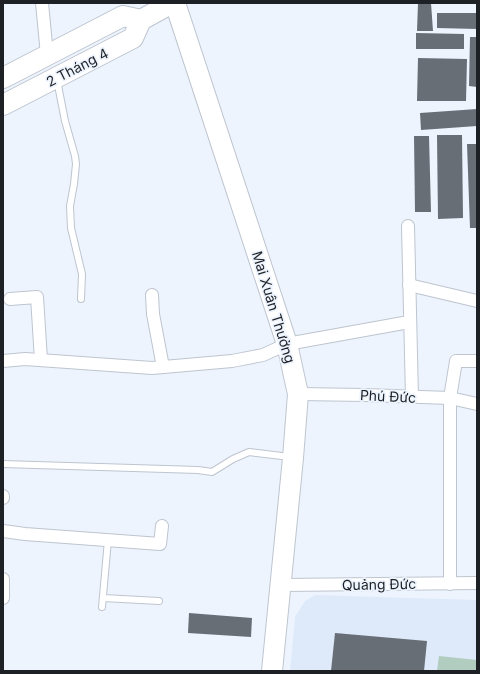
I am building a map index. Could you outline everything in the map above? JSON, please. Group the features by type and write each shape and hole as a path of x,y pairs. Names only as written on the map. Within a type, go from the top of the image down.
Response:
{"main road":[{"path":"141,20 172,3"},
{"name":"Mai Xuân Thưởng","path":"175,3 287,344 298,394 272,671"},
{"name":"2 Tháng 4","path":"3,78 123,16 141,20 133,38 3,105"}],"street":[{"path":"42,3 48,55"},
{"path":"408,226 409,322 412,397"},
{"path":"409,285 477,301"},
{"path":"152,295 153,314 163,367"},
{"path":"10,299 37,297 41,360"},
{"path":"3,361 25,359 152,368 232,361 263,355 287,344 409,322"},
{"path":"450,584 450,398 456,361 477,361"},
{"name":"Phú Đức","path":"298,394 450,398 477,404"},
{"path":"3,531 160,544 162,526"},
{"path":"3,579 3,598"},
{"name":"Quảng Đức","path":"280,585 477,583"}],"lane":[{"path":"56,77 65,122 76,164 70,206 71,228 82,274 81,299"},
{"path":"3,464 212,472 233,459 249,452 293,458"},
{"path":"102,607 108,540"},
{"path":"103,598 159,601"}],"shaded area":[{"path":"315,595 477,600 477,671 290,671 295,617 305,601"}],"green space":[{"path":"439,656 477,660 477,671 437,671"}],"building":[{"path":"418,3 431,3 433,31 417,31"},
{"path":"437,13 477,13 477,29 437,28"},
{"path":"416,33 464,34 464,49 416,49"},
{"path":"470,37 477,37 477,87 469,86"},
{"path":"418,58 467,59 466,101 417,101"},
{"path":"477,109 477,126 421,130 420,113"},
{"path":"437,135 462,135 463,218 438,219"},
{"path":"414,136 429,136 431,212 415,212"},
{"path":"467,144 477,144 477,228 470,228"},
{"path":"189,613 252,618 251,637 188,633"},
{"path":"335,633 427,641 424,671 331,671"}]}
